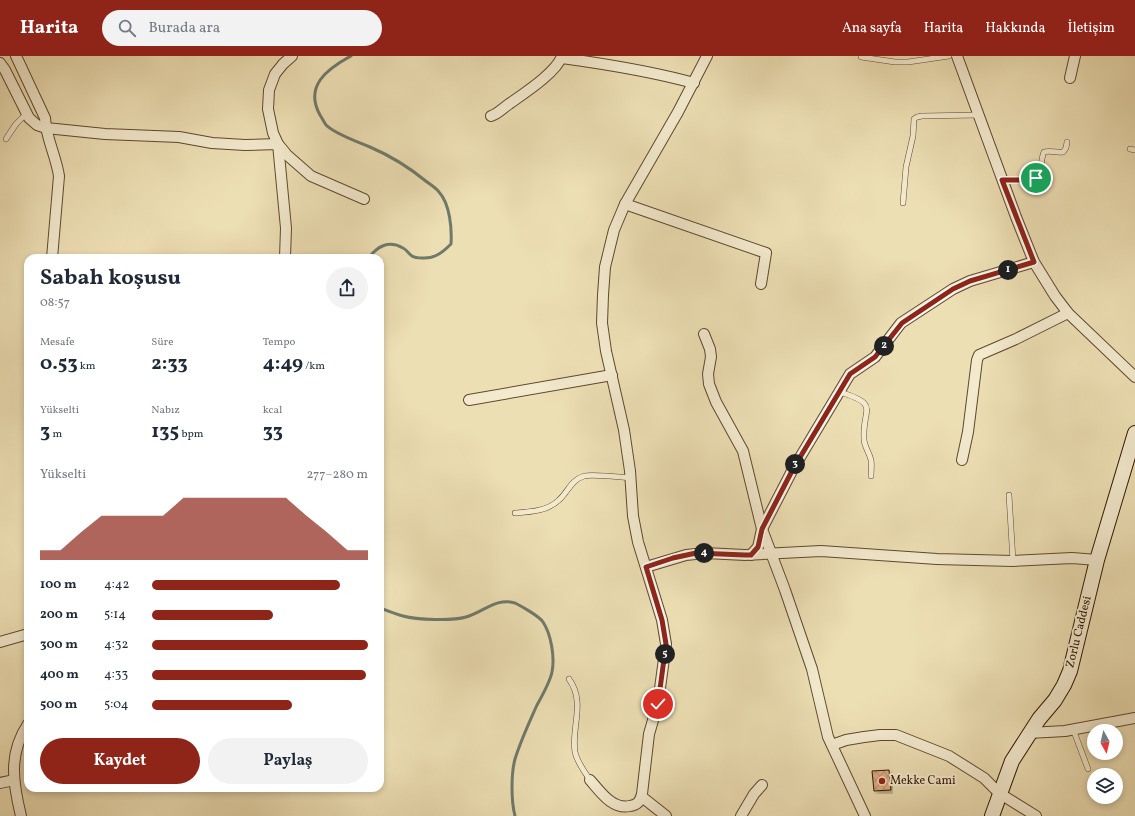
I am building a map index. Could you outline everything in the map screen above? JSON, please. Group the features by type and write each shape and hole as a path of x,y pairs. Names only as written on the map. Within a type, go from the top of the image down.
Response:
{"street":[{"path":"16,56 45,118 46,128 55,156 59,176 52,254"},
{"path":"292,56 275,74 269,90 268,109 273,133 278,144 287,156 311,176 364,199"},
{"path":"590,780 608,799 618,806 628,807 636,804 642,797 649,734 658,704 666,644 662,620 638,542 633,516 624,430 606,351 602,323 606,267 610,243 625,204 694,83 707,56"},
{"path":"957,56 1002,180 1034,262 1068,314 1135,377"},
{"path":"1070,78 1075,56"},
{"path":"491,116 527,92 543,79 562,57 661,74 694,83"},
{"path":"0,63 29,118 37,126 105,134 179,137 212,143 245,145 278,144"},
{"path":"278,144 286,228 285,254"},
{"path":"625,204 766,252 761,284"},
{"path":"751,555 758,547 762,529 793,469 850,374 875,357 896,330 910,316 953,289 970,281 1034,262"},
{"path":"962,460 968,432 977,360 979,355 1016,340 1068,314"},
{"path":"704,334 710,349 711,357 708,374 709,384 716,402 743,451 762,529 812,669 828,737 864,816"},
{"path":"469,400 612,375"},
{"name":"Zorlu Caddesi","path":"992,816 999,793 1012,761 1029,733 1055,700 1064,685 1076,650 1097,560 1135,433"},
{"path":"646,567 673,558 696,553 751,555 821,551 1013,561 1072,558 1097,560"},
{"path":"0,642 24,635"},
{"path":"1029,733 1073,729 1135,718"},
{"path":"21,816 15,790 13,768 17,749 24,730"},
{"path":"832,745 864,736 896,735 949,756 984,778 999,793 1036,816"},
{"path":"0,783 14,780"},
{"path":"741,816 754,794 762,785"},
{"path":"642,797 666,816"}],"lane":[{"path":"861,57 895,62 908,62 949,56"},
{"path":"6,139 16,124 27,113"},
{"path":"903,203 906,167 913,136 914,119 922,116 978,115"},
{"path":"1002,180 1026,180 1036,178 1039,175 1044,152 1063,152 1066,148 1067,142"},
{"path":"840,392 858,398 866,407 867,413 864,438 871,460 871,476"},
{"path":"515,513 529,512 553,505 560,500 572,483 585,476 630,478"},
{"path":"1009,494 1013,561"},
{"path":"569,679 576,693 578,715 574,740 576,754 581,766 590,780"},
{"path":"1073,729 1088,768"}],"building":[{"name":"Mekke Cami","path":"889,770 891,790 874,791 872,771"}],"waterway":[{"path":"351,56 326,73 316,87 316,105 320,115 326,125 335,132 393,158 435,188 446,203 451,224 451,244 441,253 430,258 416,258 403,248 393,244 380,247 372,254"},
{"path":"384,609 409,617 435,620 453,619 472,615 496,603 508,602 515,603 538,617 543,622 552,646 553,666 548,684 525,732 515,759 512,787 515,816"}],"place":[{"name":"Mekke Cami","path":"882,781"}],"route":[{"path":"658,704 666,644 662,620 646,567 673,558 696,553 751,555 758,547 762,529 793,469 850,374 875,357 896,330 910,316 953,289 970,281 1034,262 1002,180 1026,180 1036,178"}]}
